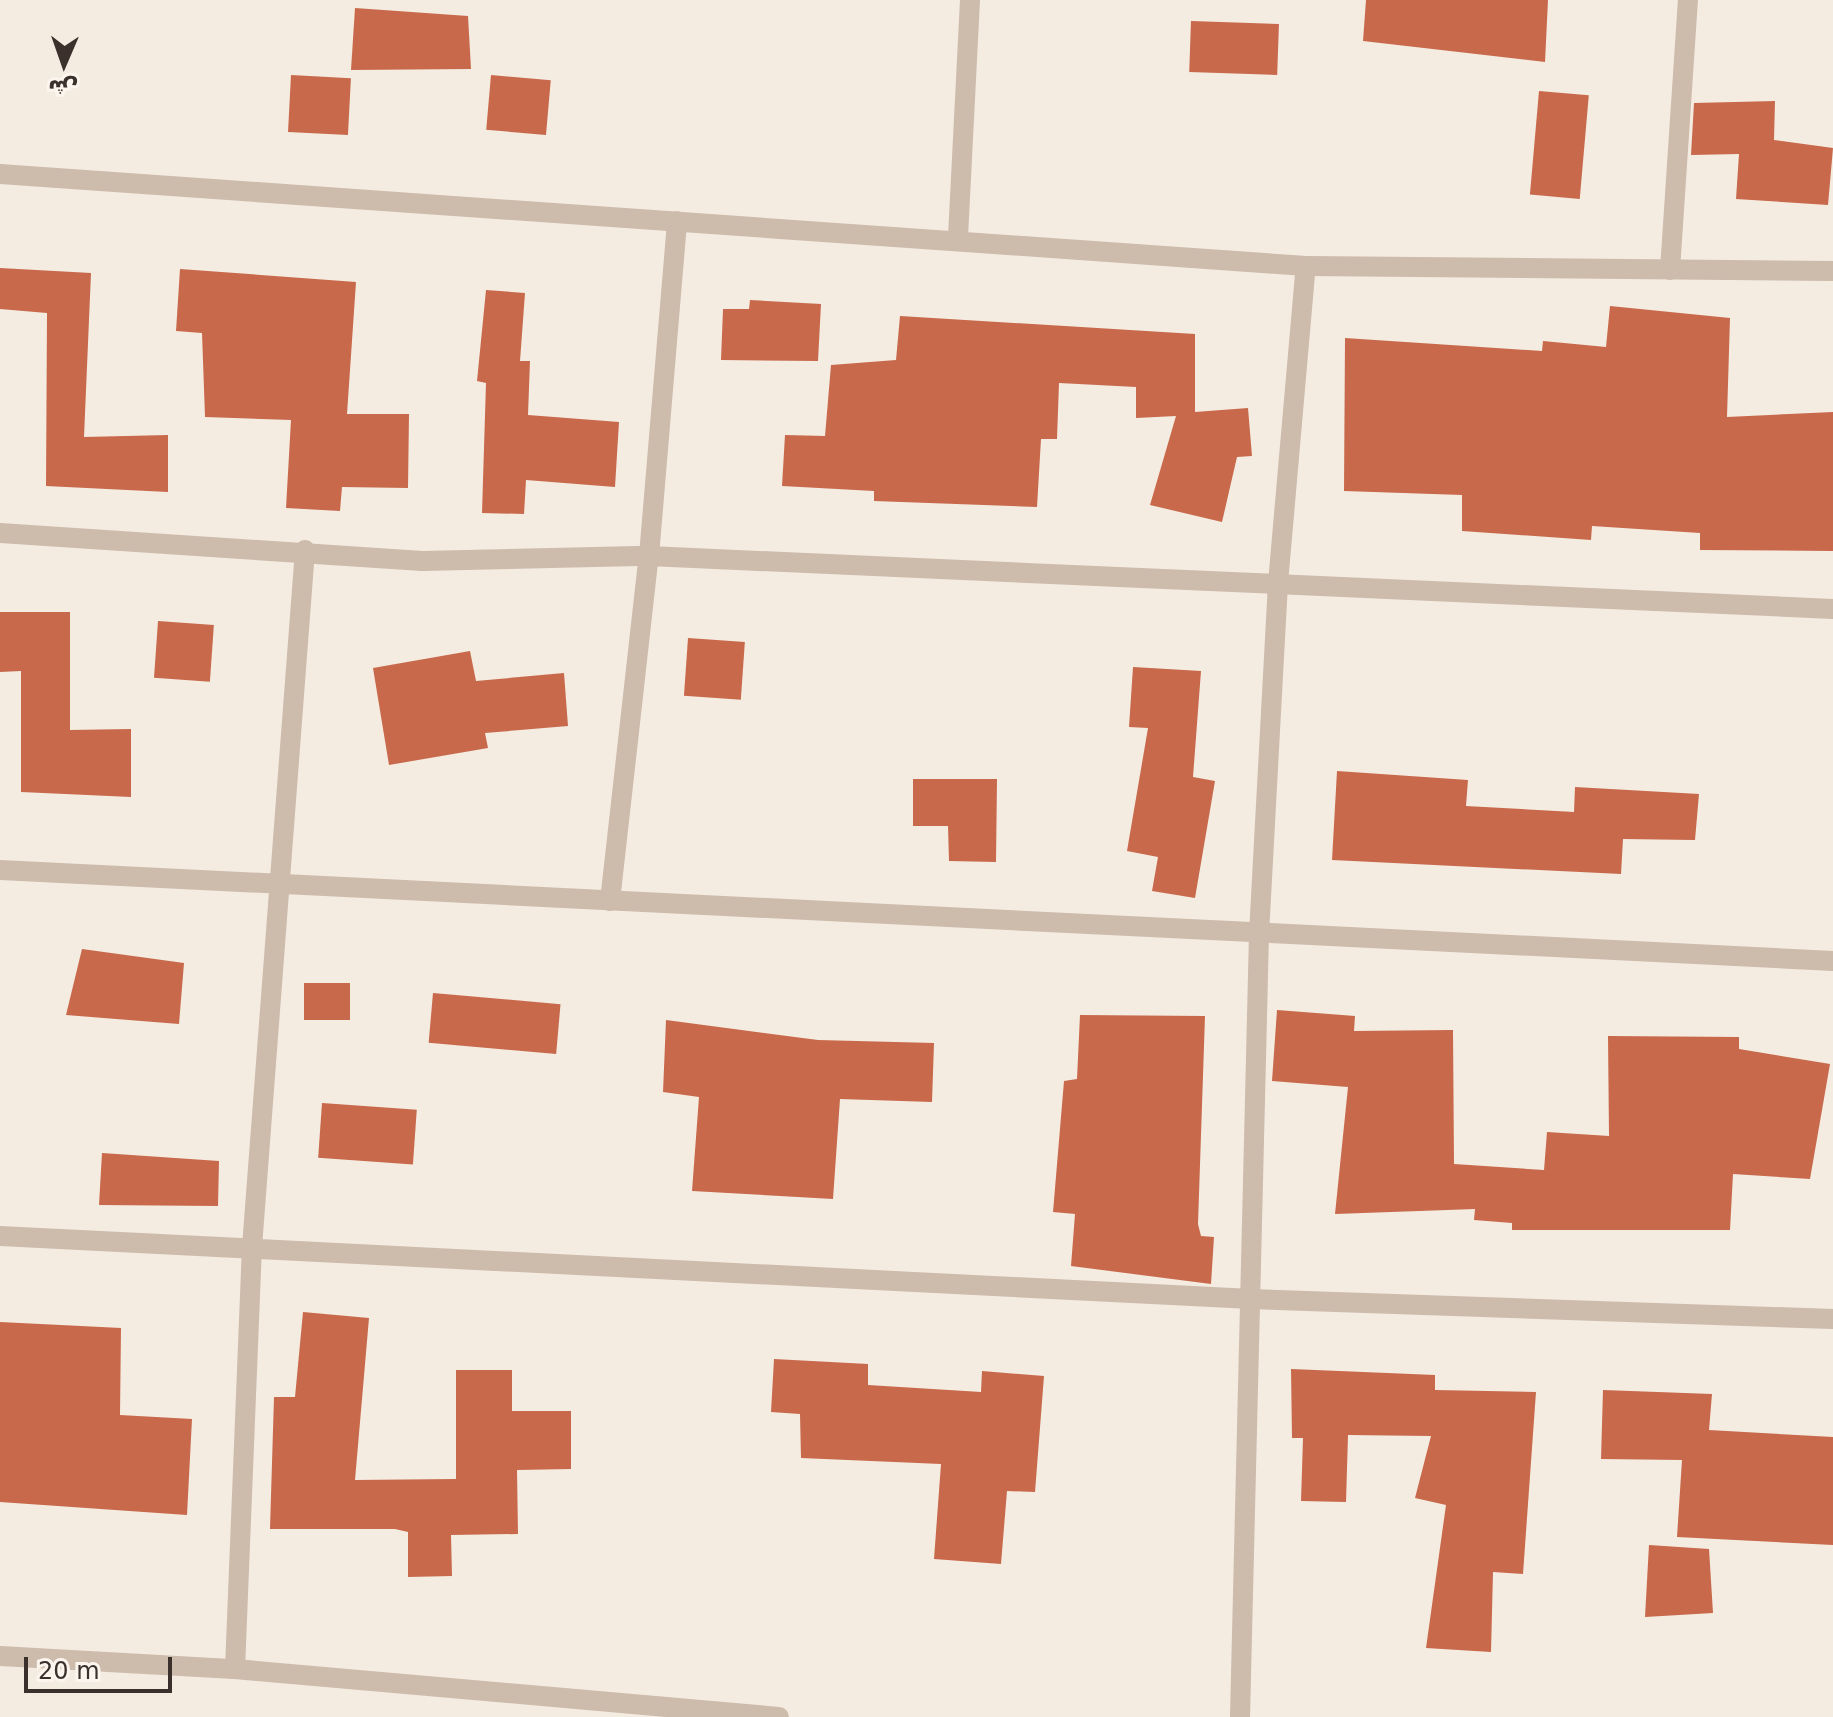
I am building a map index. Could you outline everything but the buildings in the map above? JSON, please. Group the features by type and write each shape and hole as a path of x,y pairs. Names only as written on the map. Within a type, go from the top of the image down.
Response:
{"street":[{"path":"958,237 970,0"},
{"path":"1670,270 1688,0"},
{"path":"0,174 677,221 958,237 1306,266 1833,271"},
{"path":"610,901 649,556 677,221"},
{"path":"1240,1717 1259,934 1278,583 1306,266"},
{"path":"0,533 305,550 422,561 649,556 1833,609"},
{"path":"235,1669 252,1247 275,885 305,550"},
{"path":"0,870 1833,961"},
{"path":"0,1236 1251,1299 1833,1319"},
{"path":"0,1656 235,1669 779,1717"}]}
